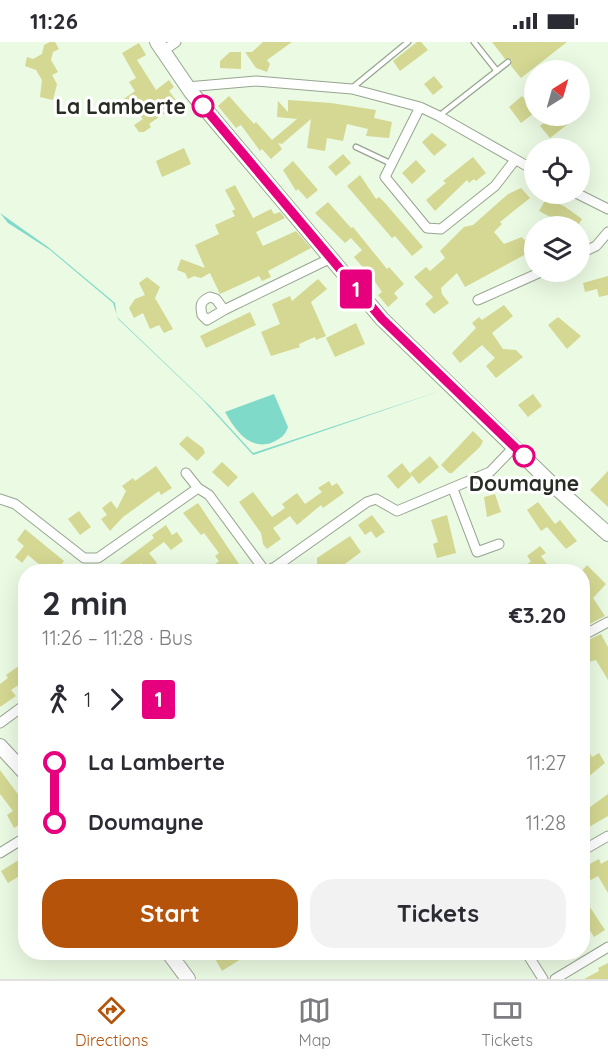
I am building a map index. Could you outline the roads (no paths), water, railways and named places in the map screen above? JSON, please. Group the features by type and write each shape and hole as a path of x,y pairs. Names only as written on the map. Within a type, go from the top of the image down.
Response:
{"street":[{"path":"176,42 160,46 187,87 329,259 382,319 608,534"},
{"path":"187,87 256,81 352,89 420,107 524,165"},
{"path":"420,107 385,177 427,228 441,229 495,186 515,160"},
{"path":"590,200 608,209"},
{"path":"590,249 596,246 608,232"},
{"path":"224,310 329,259"},
{"path":"478,300 524,280"},
{"path":"279,564 367,502 376,499 397,511 490,472 514,447"},
{"path":"186,473 198,488 209,495 259,564"},
{"path":"0,499 15,504 84,558 98,558 198,488"},
{"path":"453,489 477,552 499,544"},
{"path":"590,632 608,622"},
{"path":"0,723 18,710"},
{"path":"1,750 18,766"},
{"path":"590,846 608,836"},
{"path":"0,853 18,842"},
{"path":"590,958 608,947"},
{"path":"174,960 188,979"},
{"path":"531,960 543,979"},
{"path":"555,979 586,960"}],"lane":[{"path":"352,89 408,42"},
{"path":"474,42 497,71"},
{"path":"439,116 508,62"},
{"path":"356,147 392,164"}],"water":[{"path":"0,213 48,247 115,303 117,315 113,303 50,250 8,223"},
{"path":"118,318 210,406 253,453 443,390 253,455 202,399"},
{"path":"274,394 288,427 287,430 282,437 271,443 256,444 249,441 238,432 225,412"}],"place":[{"name":"La Lamberte","path":"203,106"},
{"name":"Doumayne","path":"524,456"}]}
